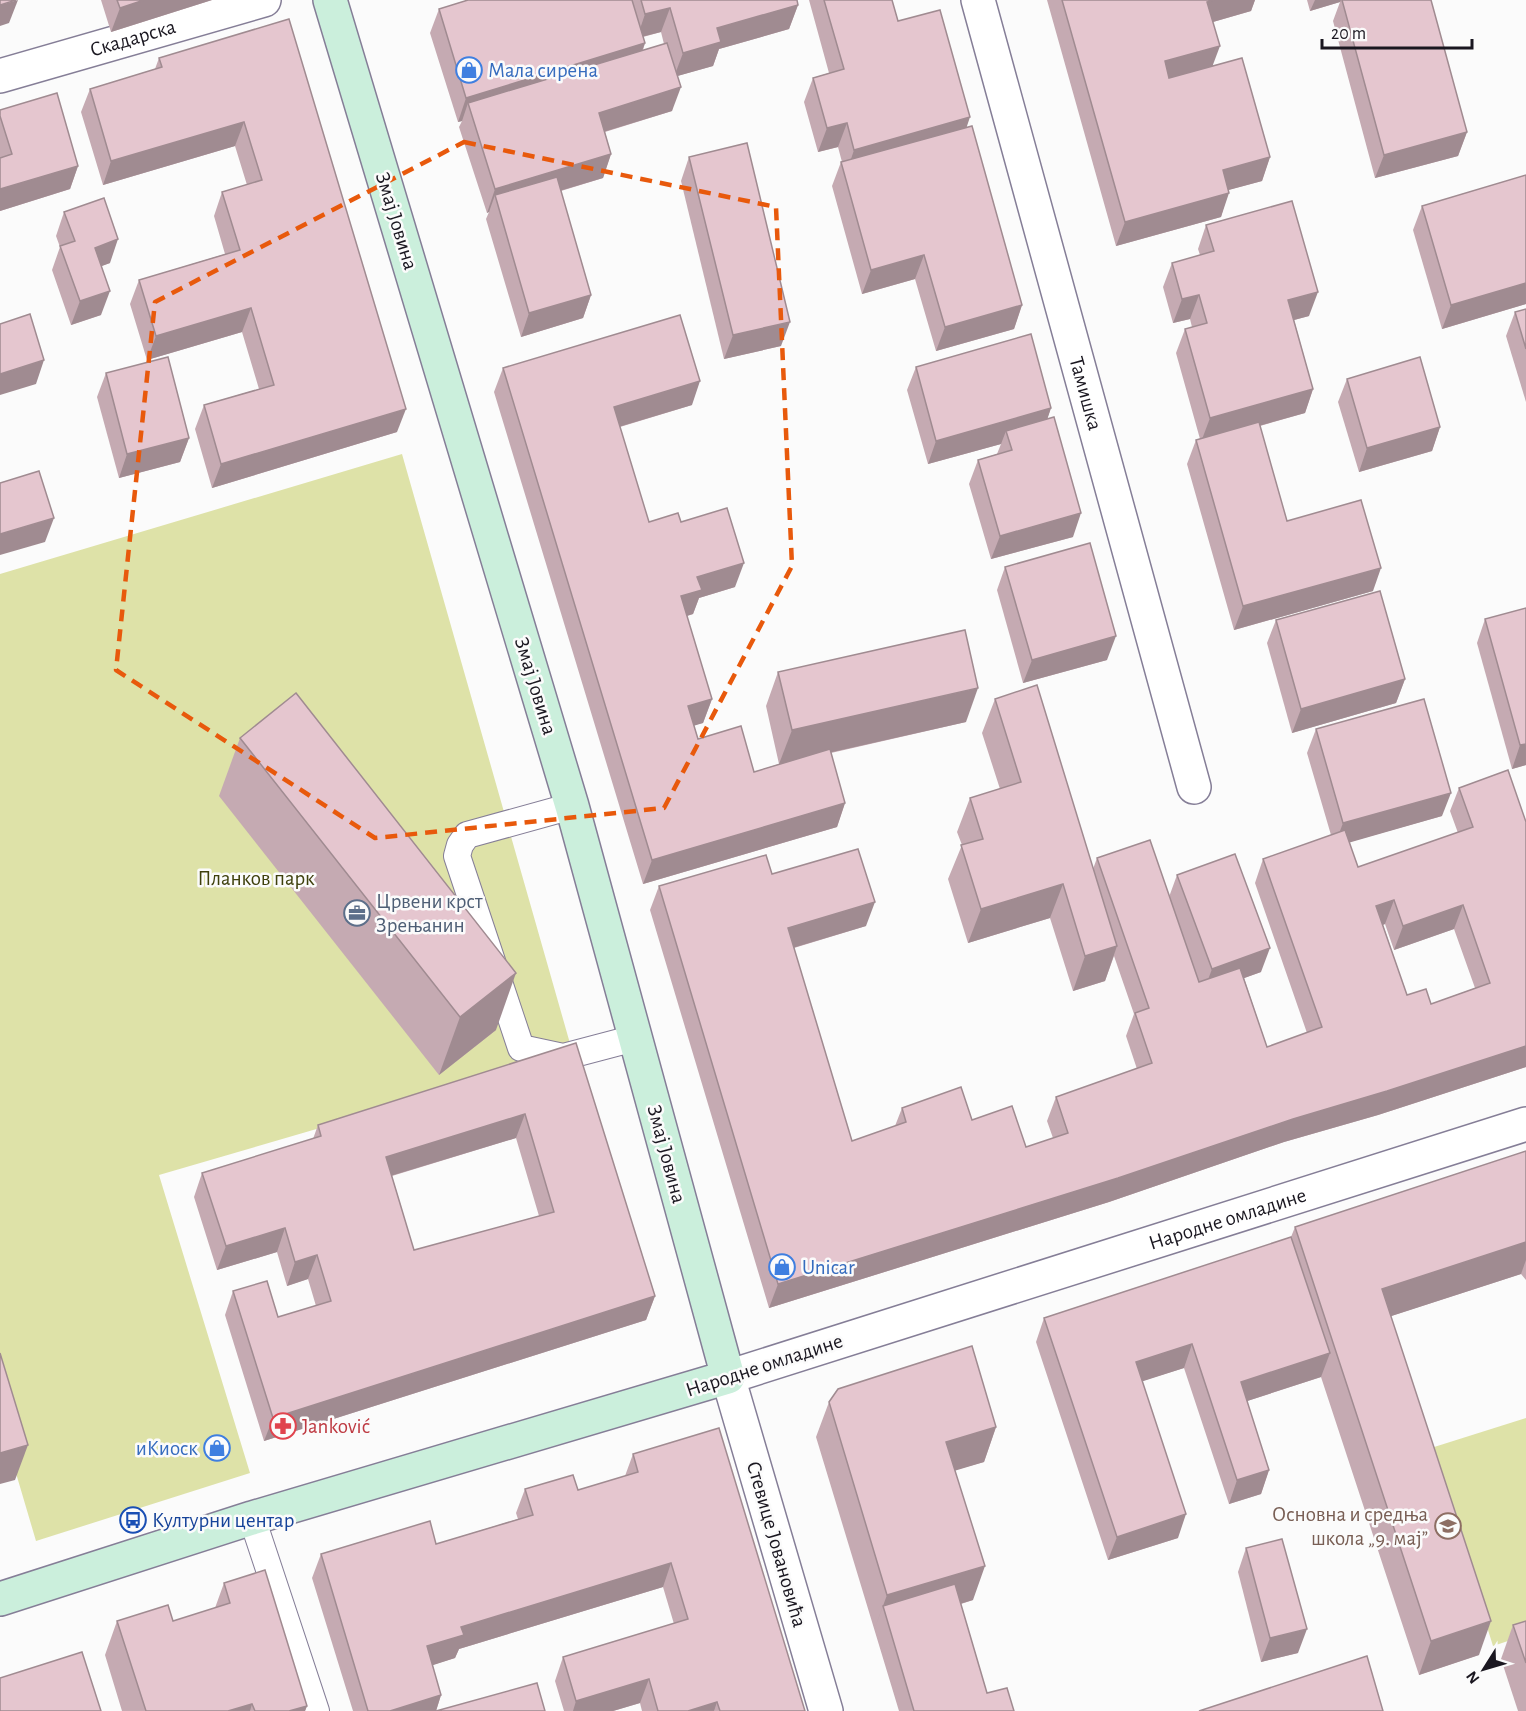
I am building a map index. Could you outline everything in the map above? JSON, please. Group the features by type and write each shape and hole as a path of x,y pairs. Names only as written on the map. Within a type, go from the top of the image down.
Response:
{"street":[{"name":"Скадарска","path":"0,76 264,0"},
{"name":"Змај Јовина","path":"330,0 572,806 728,1377"},
{"name":"Тамишка","path":"978,0 1194,788"},
{"name":"Народне омладине","path":"0,1599 252,1518 728,1377 1526,1124"},
{"name":"Стевице Јовановића","path":"728,1377 826,1711"}],"lane":[{"path":"572,806 467,836 460,845 457,856 521,1048 563,1057 635,1038"},
{"path":"252,1518 316,1711"}],"highlighted area":[{"path":"464,142 776,207 792,566 664,808 375,838 116,670 155,302"}],"green space":[{"name":"Планков парк","path":"402,454 573,1054 159,1175 250,1473 36,1541 0,1419 0,574"},
{"path":"1526,1418 1526,1635 1493,1646 1431,1448"}],"building":[{"path":"0,0 16,0 0,5"},
{"path":"117,0 144,0 120,8"},
{"path":"468,0 632,0 645,43 466,98 439,9"},
{"path":"641,0 797,0 798,5 717,28 721,42 683,53 670,8 645,14"},
{"path":"824,0 892,0 898,21 940,10 970,117 854,150 847,123 827,128 813,78 844,69"},
{"path":"1062,0 1214,0 1207,2 1220,46 1165,61 1169,78 1242,58 1270,157 1223,170 1229,193 1125,222"},
{"path":"1342,0 1431,0 1467,132 1384,155"},
{"path":"289,19 406,409 221,464 204,405 274,385 251,308 156,336 139,280 240,250 222,192 262,180 244,122 111,161 90,89 162,67 159,58"},
{"path":"667,43 681,87 599,113 611,154 495,189 468,103"},
{"path":"57,93 78,166 0,189 0,158 12,154 0,110"},
{"path":"972,126 1022,305 945,327 924,255 871,270 841,162"},
{"path":"747,143 790,322 733,335 689,157"},
{"path":"1526,175 1526,283 1451,305 1422,206"},
{"path":"557,177 591,295 529,313 495,195"},
{"path":"104,198 118,239 95,248 110,291 80,301 60,246 75,241 64,212"},
{"path":"1292,201 1318,292 1288,300 1313,389 1210,418 1185,329 1207,323 1199,295 1182,299 1172,263 1214,251 1206,225"},
{"path":"1526,309 1526,349 1515,312"},
{"path":"30,314 44,360 0,374 0,324"},
{"path":"680,315 700,381 614,407 649,522 678,513 681,522 727,508 744,563 697,577 702,590 681,596 712,699 688,706 698,739 741,726 754,772 830,749 845,803 652,860 503,368"},
{"path":"1031,334 1051,408 936,441 916,367"},
{"path":"168,357 189,438 127,454 106,373"},
{"path":"1420,357 1440,427 1367,448 1347,379"},
{"path":"1054,417 1081,513 1000,536 978,460 1012,450 1006,431"},
{"path":"1259,422 1287,521 1361,500 1381,568 1243,606 1196,440"},
{"path":"39,471 54,518 0,534 0,483"},
{"path":"1090,543 1116,636 1032,660 1005,567"},
{"path":"1380,591 1405,679 1301,709 1276,620"},
{"path":"1526,608 1526,744 1520,745 1485,619"},
{"path":"965,630 978,688 792,730 778,672"},
{"path":"1037,685 1117,946 1085,956 1063,884 981,909 961,845 983,839 970,798 1021,782 995,699"},
{"path":"296,693 516,973 460,1017 240,738"},
{"path":"1424,699 1451,793 1343,823 1316,729"},
{"path":"1508,770 1526,822 1526,1046 1293,1119 1118,1178 778,1284 659,886 766,855 772,874 858,849 875,902 788,928 852,1141 906,1122 902,1108 961,1087 972,1120 1012,1106 1026,1147 1068,1133 1056,1097 1152,1063 1135,1013 1149,1008 1097,858 1150,840 1199,982 1240,968 1267,1047 1322,1027 1263,859 1345,830 1358,867 1473,827 1459,788","holes":["1394,900 1403,926 1463,905 1490,983 1431,1004 1426,989 1407,995 1376,906"]},
{"path":"1235,854 1270,948 1212,969 1177,875"},
{"path":"576,1043 655,1296 273,1418 233,1291 267,1281 278,1317 331,1301 317,1255 295,1262 285,1228 226,1246 202,1173 321,1136 318,1125","holes":["525,1114 554,1212 414,1250 386,1157"]},
{"path":"1526,1151 1526,1242 1382,1289 1491,1621 1431,1641 1295,1227"},
{"path":"1291,1237 1330,1353 1241,1382 1269,1470 1237,1480 1192,1344 1136,1362 1186,1514 1117,1537 1044,1318"},
{"path":"972,1346 996,1427 946,1442 985,1566 887,1595 829,1402 838,1389"},
{"path":"0,1353 28,1445 0,1453"},
{"path":"719,1428 805,1711 720,1711 717,1702 688,1711 658,1711 649,1679 576,1701 563,1657 688,1619 671,1563 461,1627 464,1635 427,1646 441,1695 390,1711 368,1711 321,1554 430,1521 436,1544 533,1515 525,1489 573,1475 578,1490 638,1472 633,1454"},
{"path":"1282,1539 1307,1629 1270,1638 1246,1548"},
{"path":"265,1570 307,1706 289,1711 255,1711 252,1704 228,1711 146,1711 117,1621 168,1605 173,1621 230,1603 224,1583"},
{"path":"955,1584 987,1693 1007,1688 1014,1711 914,1711 883,1606"},
{"path":"1526,1621 1526,1663 1513,1625"},
{"path":"82,1652 101,1711 0,1711 0,1678"},
{"path":"1367,1656 1383,1711 1199,1711"},
{"path":"537,1683 545,1711 436,1711"}],"place":[{"name":"Мала сирена","path":"469,70"},
{"name":"Црвени крст Зрењанин","path":"357,913"},
{"name":"Unicar","path":"782,1267"},
{"name":"Janković","path":"283,1426"},
{"name":"иКиоск","path":"217,1448"},
{"name":"Културни центар","path":"133,1520"},
{"name":"Основна и средња школа „9. мај”","path":"1448,1526"}]}
